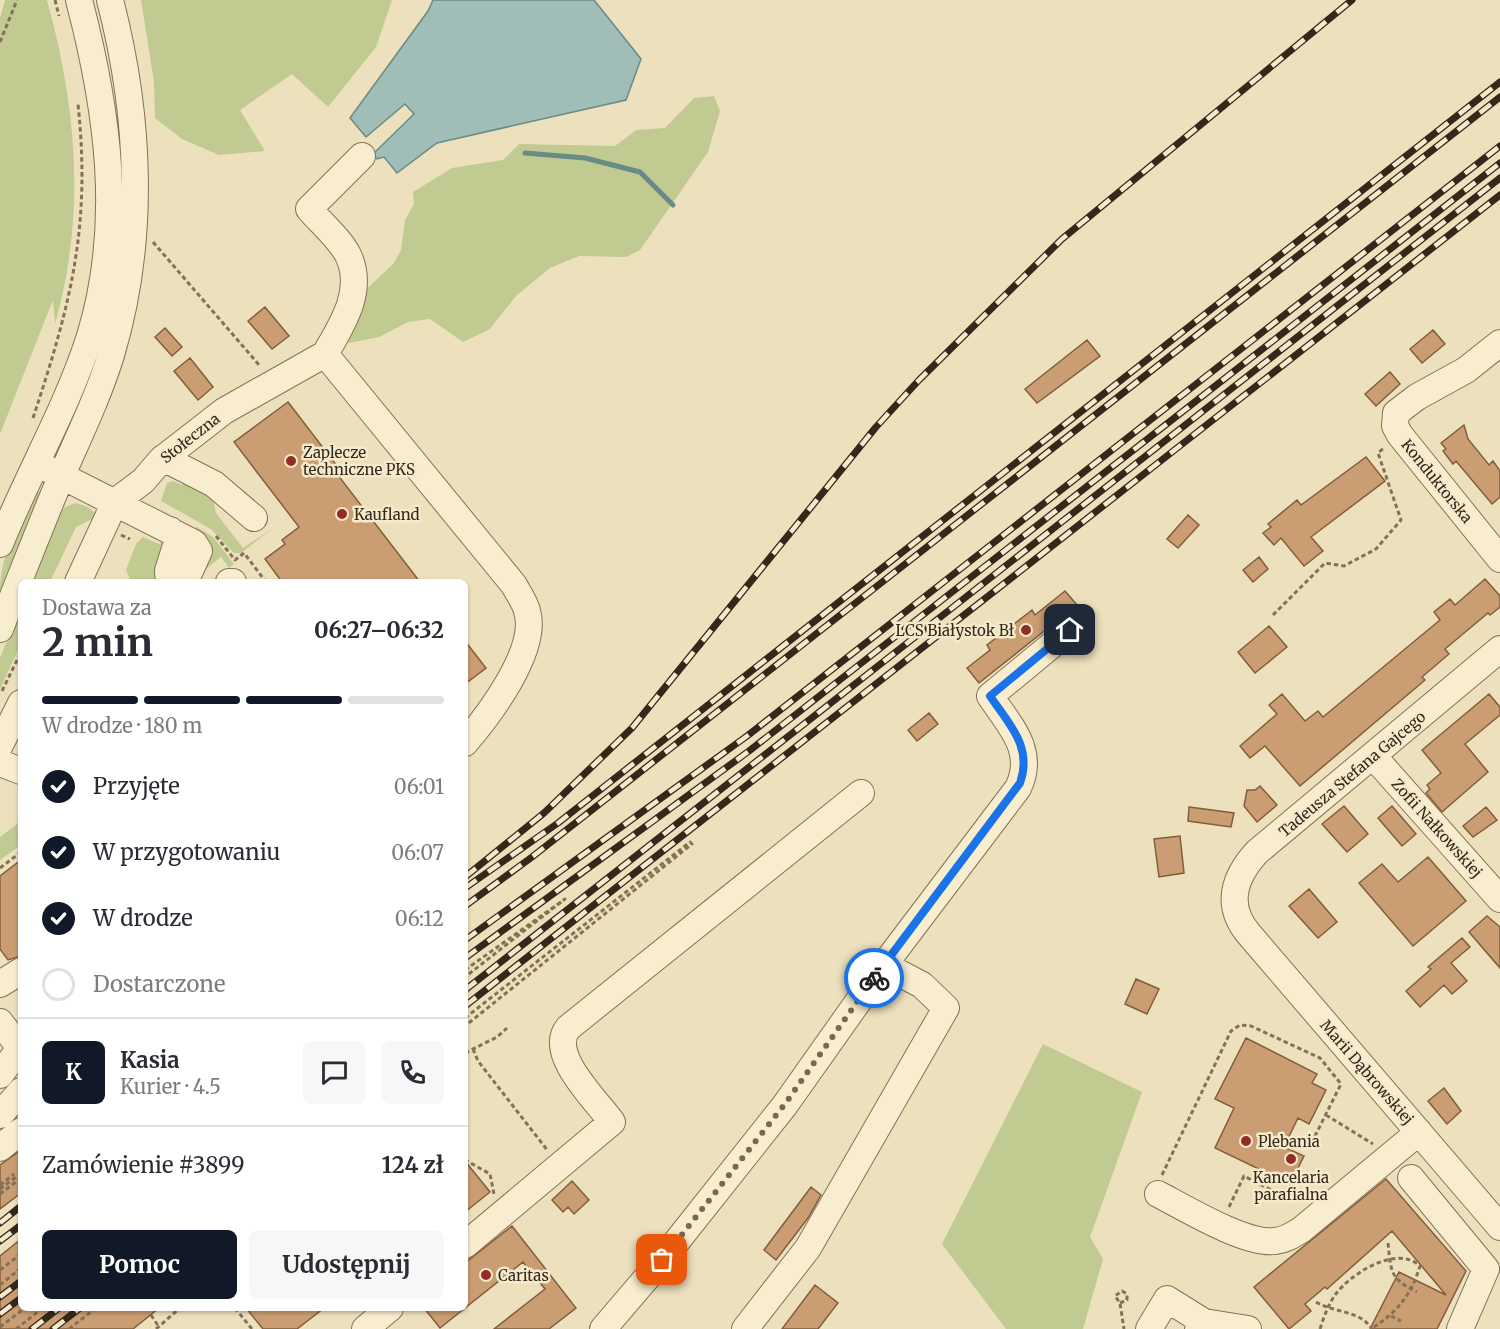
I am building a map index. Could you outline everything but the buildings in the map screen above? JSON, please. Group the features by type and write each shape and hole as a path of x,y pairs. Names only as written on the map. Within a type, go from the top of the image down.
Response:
{"street":[{"path":"0,544 35,463 65,402 81,360 90,334 106,262 110,203 105,123 89,32 80,0"},
{"path":"20,579 91,411 111,353 126,285 136,181 131,102 110,0"},
{"path":"89,32 100,39 107,38 117,27"},
{"path":"362,156 309,209 348,255 354,282 346,318 325,354 514,585 528,611 528,634 521,663 468,739"},
{"name":"Konduktorska","path":"1500,344 1466,370 1417,397 1396,413 1395,426 1500,559"},
{"name":"Stołeczna","path":"115,502 143,482 163,458 224,411 273,381 325,354"},
{"path":"163,458 213,484 254,518"},
{"path":"35,463 194,543 199,551 186,579"},
{"path":"79,579 115,502"},
{"path":"172,579 184,556 174,534"},
{"path":"0,629 18,585"},
{"path":"603,1329 785,1104 884,965 1020,783 1025,760 1022,744 990,696 1070,630"},
{"name":"Tadeusza Stefana Gajcego","path":"1236,915 1233,895 1236,884 1248,862 1500,649"},
{"path":"18,712 6,749 18,767"},
{"name":"Zofii Nałkowskiej","path":"1374,757 1500,899"},
{"path":"468,1243 612,1122 565,1059 563,1039 568,1028 861,793"},
{"name":"Marii Dąbrowskiej","path":"1236,915 1248,933 1500,1227"},
{"path":"746,1329 808,1248 946,1008 922,985 884,965"},
{"path":"0,1024 18,1045"},
{"path":"0,1075 18,1052"},
{"path":"0,1115 18,1094"},
{"path":"1158,1194 1249,1239 1274,1241 1289,1238 1419,1132"},
{"path":"0,1148 18,1133"},
{"path":"1411,1178 1486,1269 1460,1329"},
{"path":"1149,1329 1167,1299 1201,1326 1248,1329"},
{"path":"365,1329 386,1311"}],"path":[{"path":"0,42 17,0"},
{"path":"55,0 60,19"},
{"path":"32,421 59,339 77,259 84,178 77,98"},
{"path":"147,235 273,381"},
{"path":"1273,615 1325,563 1344,566 1376,549 1401,520 1378,453 1400,435"},
{"path":"0,696 18,658"},
{"path":"468,1016 690,842 692,844 468,1024"},
{"path":"0,868 18,854"},
{"path":"468,968 565,900 468,975"},
{"path":"1158,1194 1165,1165 1231,1031 1240,1024 1251,1026 1320,1058 1341,1084 1311,1144"},
{"path":"468,1052 497,1037 507,1028"},
{"path":"473,1049 478,1061 560,1166"},
{"path":"1326,1115 1369,1141"},
{"path":"468,1162 490,1174 495,1199"},
{"path":"0,1187 18,1176"},
{"path":"0,1194 18,1176"},
{"path":"1220,1225 1244,1176 1277,1193 1304,1193 1331,1206"},
{"path":"1388,1243 1389,1259 1398,1283 1417,1292"},
{"path":"0,1270 18,1256"},
{"path":"1316,1302 1327,1309 1357,1316 1372,1329 1391,1316 1411,1289 1420,1266 1414,1261 1389,1259 1349,1281 1336,1294 1327,1309 1320,1329"},
{"path":"0,1285 18,1270"},
{"path":"1120,1303 1128,1300 1127,1294 1122,1291 1115,1296 1120,1303 1124,1329"},
{"path":"0,1327 21,1311"},
{"path":"16,1329 39,1311"},
{"path":"72,1328 92,1311"},
{"path":"151,1315 158,1328 177,1311"},
{"path":"237,1311 252,1329"},
{"path":"1391,1316 1401,1321"}],"green space":[{"path":"5,0 47,0 65,81 71,121 74,202 65,283 55,324 53,300 0,434 0,18"},
{"path":"141,0 392,0 376,47 328,107 292,74 240,110 265,151 219,155 182,139 155,118 154,82"},
{"path":"714,96 720,111 708,152 640,250 626,257 579,256 550,268 516,296 490,329 463,342 430,319 408,322 379,337 349,343 338,333 337,317 394,263 401,250 405,220 414,204 413,192 452,168 503,160 519,144 615,146 636,130 665,128 694,98"},
{"path":"173,481 182,485 184,481 212,495 216,513 243,548 273,528 241,553 234,553 211,529 161,501 167,483"},
{"path":"38,488 39,494 0,591 8,550"},
{"path":"76,503 88,507 98,516 76,527 51,579 32,579 60,513 65,507"},
{"path":"195,526 213,537 234,564 229,568 221,557 197,576 207,543"},
{"path":"143,537 159,544 163,541 168,549 164,579 130,579 126,570 136,544"},
{"path":"18,614 18,650 0,689 0,658"},
{"path":"18,823 18,847 0,860 0,837"},
{"path":"1043,1044 1142,1092 1090,1237 1103,1259 1083,1329 1006,1329 942,1244"}],"water":[{"path":"433,0 594,0 641,59 626,100 437,143 397,173 384,157 377,159 373,154 414,114 405,104 366,137 350,118 428,11"}],"waterway":[{"path":"525,153 585,158 640,172 673,205"}],"railway":[{"path":"468,875 544,813 632,728 876,427 919,380 1062,239 1352,0"},
{"path":"468,886 558,823 1500,82"},
{"path":"468,904 532,857 1500,97"},
{"path":"468,938 747,736 1500,146"},
{"path":"468,956 749,751 1500,163"},
{"path":"468,988 1500,178"},
{"path":"468,1004 1500,195"},
{"path":"0,1223 18,1208"},
{"path":"0,1241 18,1227"},
{"path":"0,1297 18,1283"},
{"path":"0,1314 18,1300"},
{"path":"32,1329 55,1311"},
{"path":"53,1329 76,1311"}],"way so far":[{"path":"662,1260 785,1104 874,978"}],"place":[{"name":"Zaplecze techniczne PKS","path":"291,461"},
{"name":"Kaufland","path":"342,514"},
{"name":"LCS Białystok Bł","path":"1026,630"},
{"name":"Plebania","path":"1246,1141"},
{"name":"Kancelaria parafialna","path":"1291,1159"},
{"name":"Caritas","path":"486,1275"}],"route":[{"path":"874,978 1020,783 1025,760 1022,744 990,696 1070,630"}]}
